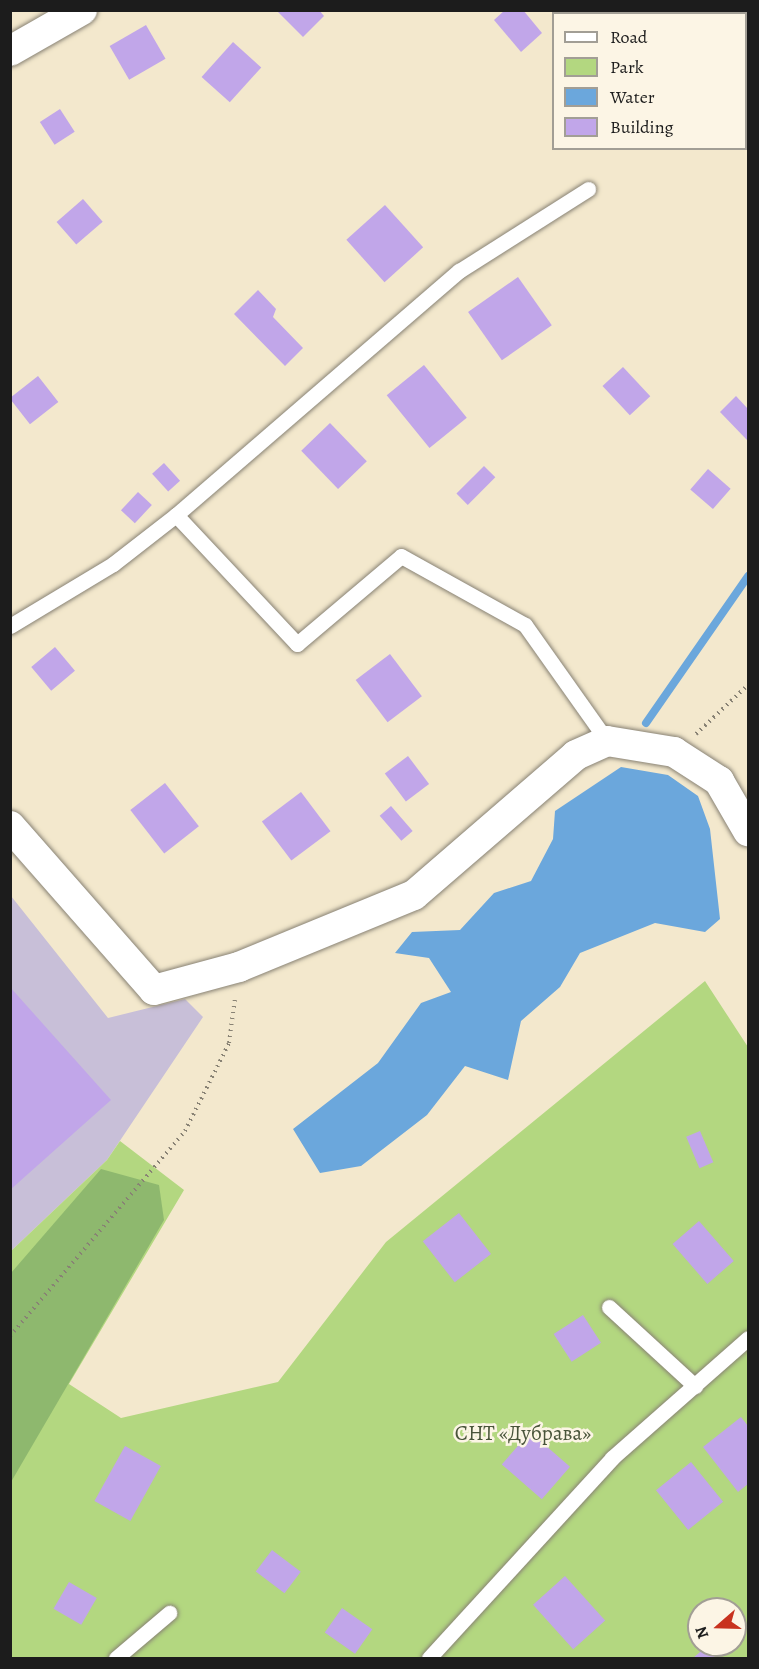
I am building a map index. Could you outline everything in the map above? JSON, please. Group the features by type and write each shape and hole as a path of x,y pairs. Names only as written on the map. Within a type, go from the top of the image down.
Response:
{"street":[{"path":"10,51 82,10"},
{"path":"10,826 154,990 239,967 414,895 576,754 607,741 674,752 719,781 748,831"}],"lane":[{"path":"10,626 113,564 176,515 459,271 588,189"},
{"path":"176,515 297,644 401,556 525,625 607,741"},
{"path":"609,1307 695,1386"},
{"path":"429,1659 612,1458 748,1338"},
{"path":"116,1659 169,1613"}],"path":[{"path":"674,752 748,685"},
{"path":"10,1336 185,1131 228,1042 239,967"}],"shaded area":[{"path":"11,896 108,1018 185,999 203,1017 107,1160 11,1251"}],"green space":[{"name":"СНТ «Дубрава»","path":"705,981 748,1047 748,1658 11,1658 11,1251 107,1160 120,1141 184,1190 69,1384 121,1418 278,1382 386,1242"},
{"path":"101,1169 159,1185 164,1220 11,1482 11,1273"}],"water":[{"path":"621,767 668,775 698,796 710,829 720,919 705,932 655,923 580,953 560,987 521,1021 508,1080 465,1066 427,1115 361,1166 320,1173 293,1129 378,1063 421,1003 451,992 429,958 395,953 412,932 460,930 494,893 531,881 553,839 555,811"}],"building":[{"path":"276,10 319,10 324,16 303,37"},
{"path":"505,10 523,10 542,33 521,52 494,20"},
{"path":"146,25 166,59 129,80 110,46"},
{"path":"233,42 261,67 230,102 202,77"},
{"path":"60,109 75,132 55,145 40,122"},
{"path":"83,199 103,222 76,245 57,222"},
{"path":"385,205 423,247 384,282 346,240"},
{"path":"518,277 552,325 502,360 468,312"},
{"path":"258,290 276,309 273,317 303,348 285,366 234,314"},
{"path":"424,365 467,418 429,448 387,395"},
{"path":"623,367 650,396 630,415 603,386"},
{"path":"38,376 58,402 30,424 10,398"},
{"path":"736,396 748,409 747,440 720,412"},
{"path":"330,423 367,461 338,489 301,451"},
{"path":"164,463 180,481 168,492 152,474"},
{"path":"484,466 495,477 468,505 456,494"},
{"path":"708,469 731,489 713,509 690,489"},
{"path":"138,492 152,505 135,523 121,510"},
{"path":"55,647 75,671 51,691 31,667"},
{"path":"390,654 422,696 388,722 356,680"},
{"path":"408,756 429,784 406,801 385,773"},
{"path":"165,783 199,826 164,853 130,810"},
{"path":"301,792 330,831 291,861 262,821"},
{"path":"391,806 413,831 401,841 380,816"},
{"path":"10,987 111,1100 10,1190"},
{"path":"700,1131 713,1162 699,1168 686,1137"},
{"path":"459,1213 491,1254 455,1282 423,1241"},
{"path":"699,1221 734,1261 707,1284 673,1244"},
{"path":"583,1315 601,1343 572,1362 554,1334"},
{"path":"741,1417 748,1426 748,1484 738,1492 703,1447"},
{"path":"530,1432 570,1467 542,1499 502,1464"},
{"path":"125,1446 161,1466 130,1521 94,1501"},
{"path":"691,1462 723,1502 688,1530 656,1490"},
{"path":"272,1550 301,1572 285,1593 256,1572"},
{"path":"565,1576 605,1621 573,1649 533,1605"},
{"path":"69,1582 97,1598 81,1625 54,1609"},
{"path":"342,1608 372,1629 355,1654 325,1633"}],"waterway":[{"path":"646,723 748,576"}]}
